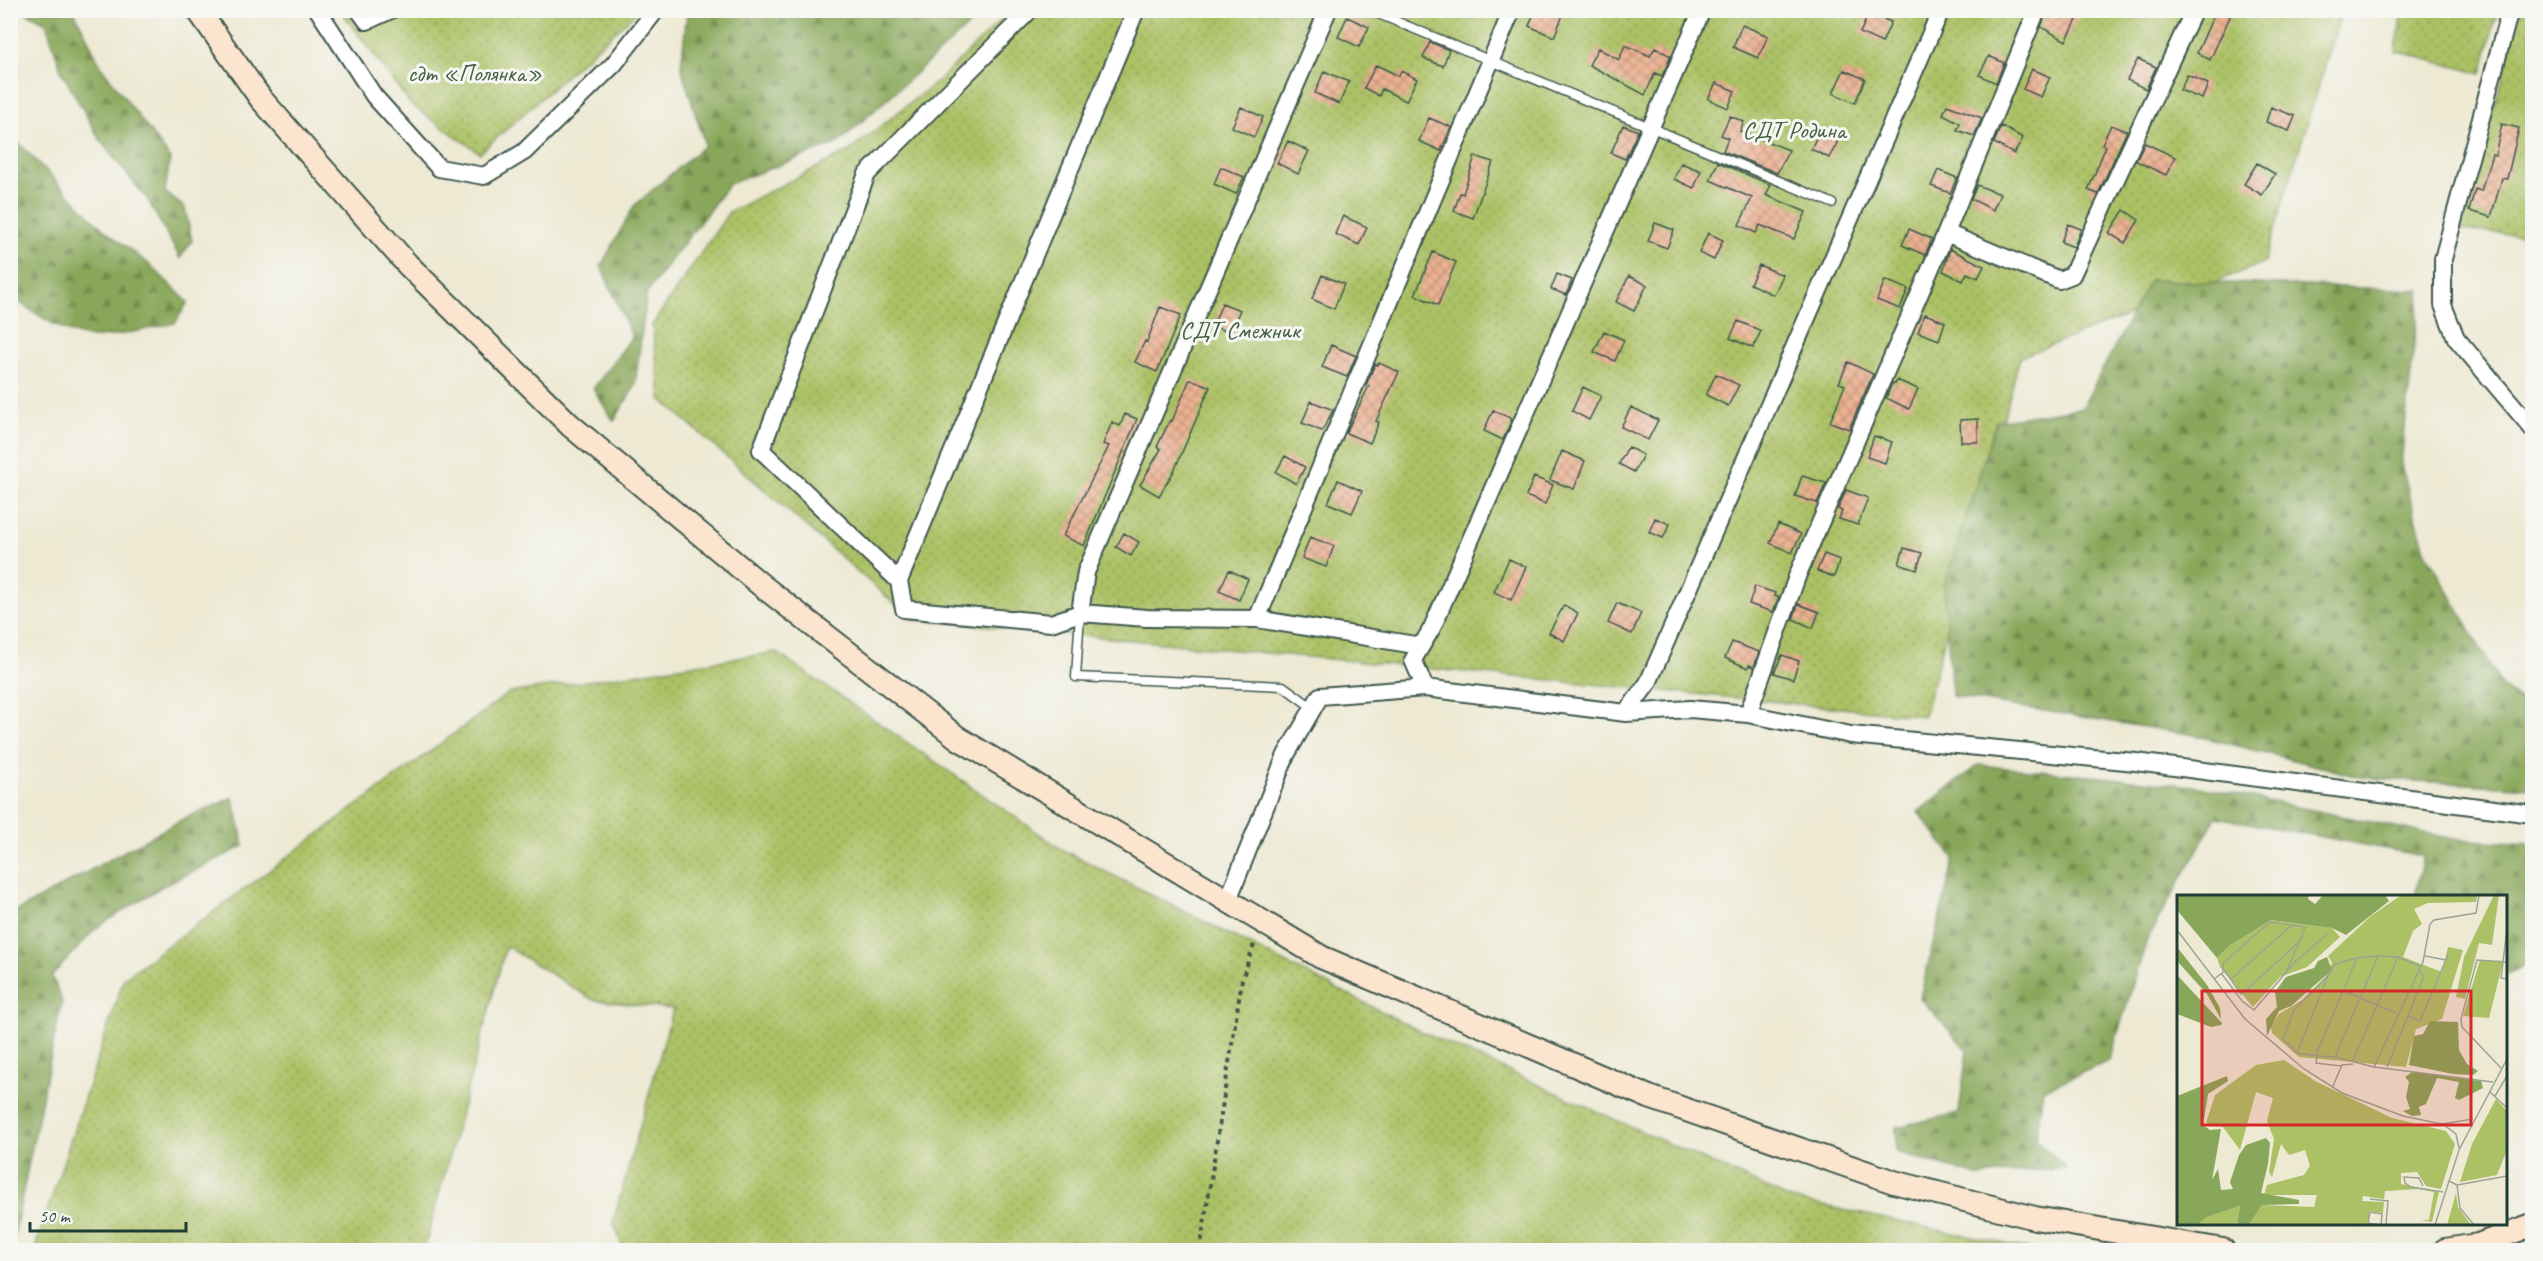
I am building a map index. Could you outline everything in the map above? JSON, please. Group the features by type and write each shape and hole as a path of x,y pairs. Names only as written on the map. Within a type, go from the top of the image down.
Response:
{"street":[{"path":"198,10 261,99 408,265 570,425 761,585 958,738 1321,957 1649,1097 1894,1182 2035,1218 2223,1251"},
{"path":"318,10 374,96 440,168 484,176 524,152 614,64 656,10"},
{"path":"359,10 367,21 391,10"},
{"path":"899,581 761,450 867,174 1029,10"},
{"path":"1136,10 899,581 904,609 1051,623 1080,613 1147,618 1257,619 1421,646"},
{"path":"1080,613 1086,572 1328,10"},
{"path":"1257,619 1512,10"},
{"path":"1425,688 1413,660 1432,628 1702,10"},
{"path":"1626,713 1647,683 1941,10"},
{"path":"1748,714 1798,574 1946,233 2037,10"},
{"path":"1946,233 2059,280 2072,275 2194,10"},
{"path":"2510,10 2443,259 2443,305 2456,338 2532,428"},
{"path":"1228,900 1286,755 1320,696 1425,688 1626,713 1690,709 1748,714 1851,735 2136,762 2532,814"},
{"path":"2445,1251 2478,1245 2532,1225"}],"lane":[{"path":"1369,10 1832,203"},
{"path":"1080,613 1076,677 1283,686 1313,708"}],"path":[{"path":"1200,1251 1242,979 1262,921"}],"green space":[{"path":"23,11 74,11 102,68 170,158 165,192 185,208 192,241 180,258 147,199 102,143 62,73 46,23"},
{"name":"сдт «Полянка»","path":"341,11 638,11 480,153 411,105"},
{"path":"687,11 985,11 838,143 729,184 647,292 635,386 614,421 593,389 632,337 601,266 634,206 705,145 681,67"},
{"path":"1010,11 2342,11 2264,263 2020,357 1924,716 912,619 661,399 652,325 729,212 849,151 940,79"},
{"path":"2402,11 2497,11 2482,74 2396,51"},
{"path":"2521,11 2532,11 2532,236 2460,230"},
{"path":"11,135 103,229 149,264 188,302 175,323 104,337 84,336 55,325 11,297"},
{"path":"2150,280 2420,290 2401,465 2425,550 2503,688 2532,707 2532,788 2365,778 2194,735 1952,696 1944,586 1996,421 2082,408"},
{"path":"776,652 1063,850 1422,1032 1791,1199 2034,1250 624,1250 613,1222 673,1009 593,1000 506,946 424,1250 48,1250 35,1248 124,978 509,693"},
{"path":"1978,765 2194,786 2454,839 2532,844 2532,963 2507,974 2507,895 2415,895 2423,856 2216,817 2147,940 2109,1061 2043,1090 2036,1140 2067,1168 1978,1176 1896,1152 1896,1127 1959,1113 1967,1050 1920,998 1954,858 1918,812"},
{"path":"233,797 244,846 161,887 96,928 52,976 62,1001 11,1250 11,914 185,818"}],"building":[{"path":"1535,10 1565,10 1554,37 1529,26"},
{"path":"2047,10 2067,10 2079,16 2066,41 2041,27"},
{"path":"2216,10 2233,10 2210,60 2197,53"},
{"path":"1869,13 1891,22 1882,43 1860,33"},
{"path":"1347,17 1369,27 1359,47 1338,37"},
{"path":"1742,25 1768,36 1758,58 1733,47"},
{"path":"1430,42 1449,50 1443,66 1423,58"},
{"path":"1625,45 1650,56 1655,48 1671,56 1662,76 1655,73 1645,95 1589,65 1598,48 1619,60"},
{"path":"1989,56 2004,63 1996,83 1979,75"},
{"path":"2138,59 2156,67 2146,89 2127,80"},
{"path":"1376,65 1399,76 1401,71 1417,79 1406,101 1382,89 1379,96 1364,88"},
{"path":"2032,69 2050,77 2041,97 2023,89"},
{"path":"1844,70 1865,79 1855,103 1833,93"},
{"path":"1324,71 1349,82 1339,104 1315,93"},
{"path":"2187,75 2208,84 2202,99 2180,90"},
{"path":"1716,83 1735,91 1728,108 1708,99"},
{"path":"1947,105 1982,118 1974,136 1957,130 1960,123 1943,114"},
{"path":"1241,107 1263,117 1254,137 1232,127"},
{"path":"2271,107 2295,116 2289,131 2266,122"},
{"path":"1730,116 1744,122 1740,131 1789,150 1777,173 1723,151 1728,138 1721,135"},
{"path":"1429,118 1451,127 1441,151 1419,141"},
{"path":"2502,124 2519,128 2507,179 2502,178 2491,217 2469,211 2475,189 2481,191 2492,154 2495,155"},
{"path":"1623,125 1638,131 1625,159 1611,153"},
{"path":"2111,125 2127,131 2098,194 2088,190 2106,146 2102,144"},
{"path":"2001,126 2023,138 2014,154 1994,143"},
{"path":"1819,132 1838,141 1829,158 1811,149"},
{"path":"1288,141 1309,151 1298,174 1277,163"},
{"path":"2145,143 2175,157 2166,175 2136,161"},
{"path":"1475,156 1493,162 1473,218 1454,211 1460,193 1463,194"},
{"path":"1718,162 1771,185 1766,195 1806,212 1794,239 1760,225 1756,233 1739,225 1752,198 1710,180"},
{"path":"1681,163 1701,171 1694,188 1674,179"},
{"path":"2257,163 2275,174 2262,195 2244,184"},
{"path":"1221,167 1244,177 1236,194 1214,184"},
{"path":"1938,170 1957,178 1950,193 1931,186"},
{"path":"1977,185 2000,194 1993,210 1971,199"},
{"path":"2124,210 2139,220 2125,243 2109,233"},
{"path":"1343,216 1367,227 1359,245 1335,234"},
{"path":"1655,223 1674,230 1667,248 1648,241"},
{"path":"2068,224 2081,229 2074,247 2061,242"},
{"path":"1909,229 1932,239 1925,255 1902,245"},
{"path":"1708,233 1723,240 1714,260 1699,253"},
{"path":"1950,249 1984,266 1978,278 1967,273 1963,281 1943,271"},
{"path":"1433,252 1456,262 1438,305 1415,295"},
{"path":"1759,265 1783,275 1774,295 1750,284"},
{"path":"1557,274 1572,280 1566,295 1551,289"},
{"path":"1322,275 1344,284 1334,309 1312,299"},
{"path":"1629,276 1647,285 1634,311 1616,302"},
{"path":"1885,280 1908,289 1900,309 1877,300"},
{"path":"1222,303 1240,310 1230,333 1213,326"},
{"path":"1160,307 1181,315 1157,372 1135,362 1145,341 1147,342"},
{"path":"1925,314 1945,322 1939,340 1918,332"},
{"path":"1738,321 1761,331 1753,348 1730,338"},
{"path":"1604,331 1624,340 1615,361 1594,352"},
{"path":"1331,345 1356,356 1347,377 1322,367"},
{"path":"1848,362 1873,374 1849,429 1830,422 1845,385 1839,383"},
{"path":"1379,363 1399,372 1376,421 1379,422 1370,443 1346,433 1369,386 1366,385 1375,364"},
{"path":"1716,374 1739,385 1728,406 1706,395"},
{"path":"1190,379 1210,387 1174,471 1159,496 1140,485 1161,449 1157,447 1170,420 1172,421"},
{"path":"1897,380 1918,389 1909,409 1886,398 1892,383 1895,384"},
{"path":"1583,387 1601,396 1589,420 1572,411"},
{"path":"1311,401 1333,410 1322,431 1302,423"},
{"path":"1631,407 1658,420 1648,440 1621,427"},
{"path":"1493,410 1512,419 1503,440 1484,431"},
{"path":"1125,414 1137,419 1084,546 1063,536 1109,446 1103,444 1112,422 1120,426"},
{"path":"1978,419 1978,442 1961,442 1960,420"},
{"path":"1874,436 1892,442 1885,463 1867,457"},
{"path":"1628,447 1643,455 1634,472 1619,464"},
{"path":"1562,451 1585,461 1574,489 1550,480"},
{"path":"1285,456 1305,467 1296,484 1276,472"},
{"path":"1802,476 1826,483 1817,503 1795,496"},
{"path":"1534,477 1553,485 1545,504 1526,496"},
{"path":"1338,480 1362,491 1352,513 1328,503"},
{"path":"1846,490 1868,498 1858,525 1839,519 1842,511 1838,509"},
{"path":"1655,518 1670,524 1663,538 1649,532"},
{"path":"1778,524 1801,534 1792,553 1770,543"},
{"path":"1124,533 1139,542 1131,556 1116,547"},
{"path":"1310,537 1334,546 1326,567 1302,558"},
{"path":"1904,548 1922,553 1917,570 1899,564"},
{"path":"1824,554 1840,560 1834,577 1817,571"},
{"path":"1509,559 1526,567 1511,600 1494,592"},
{"path":"1229,570 1248,579 1239,600 1219,591"},
{"path":"1755,586 1775,593 1774,596 1779,597 1773,612 1749,604"},
{"path":"1617,603 1641,613 1632,634 1608,623"},
{"path":"1798,604 1819,612 1813,628 1793,619"},
{"path":"1564,605 1578,613 1564,641 1549,633"},
{"path":"1732,642 1759,652 1754,667 1749,665 1748,668 1725,658"},
{"path":"1782,655 1799,661 1793,679 1774,673"}],"park label":[{"name":"СДТ Родина","path":"1794,130"},
{"name":"СДТ Смежник","path":"1240,330"}]}
